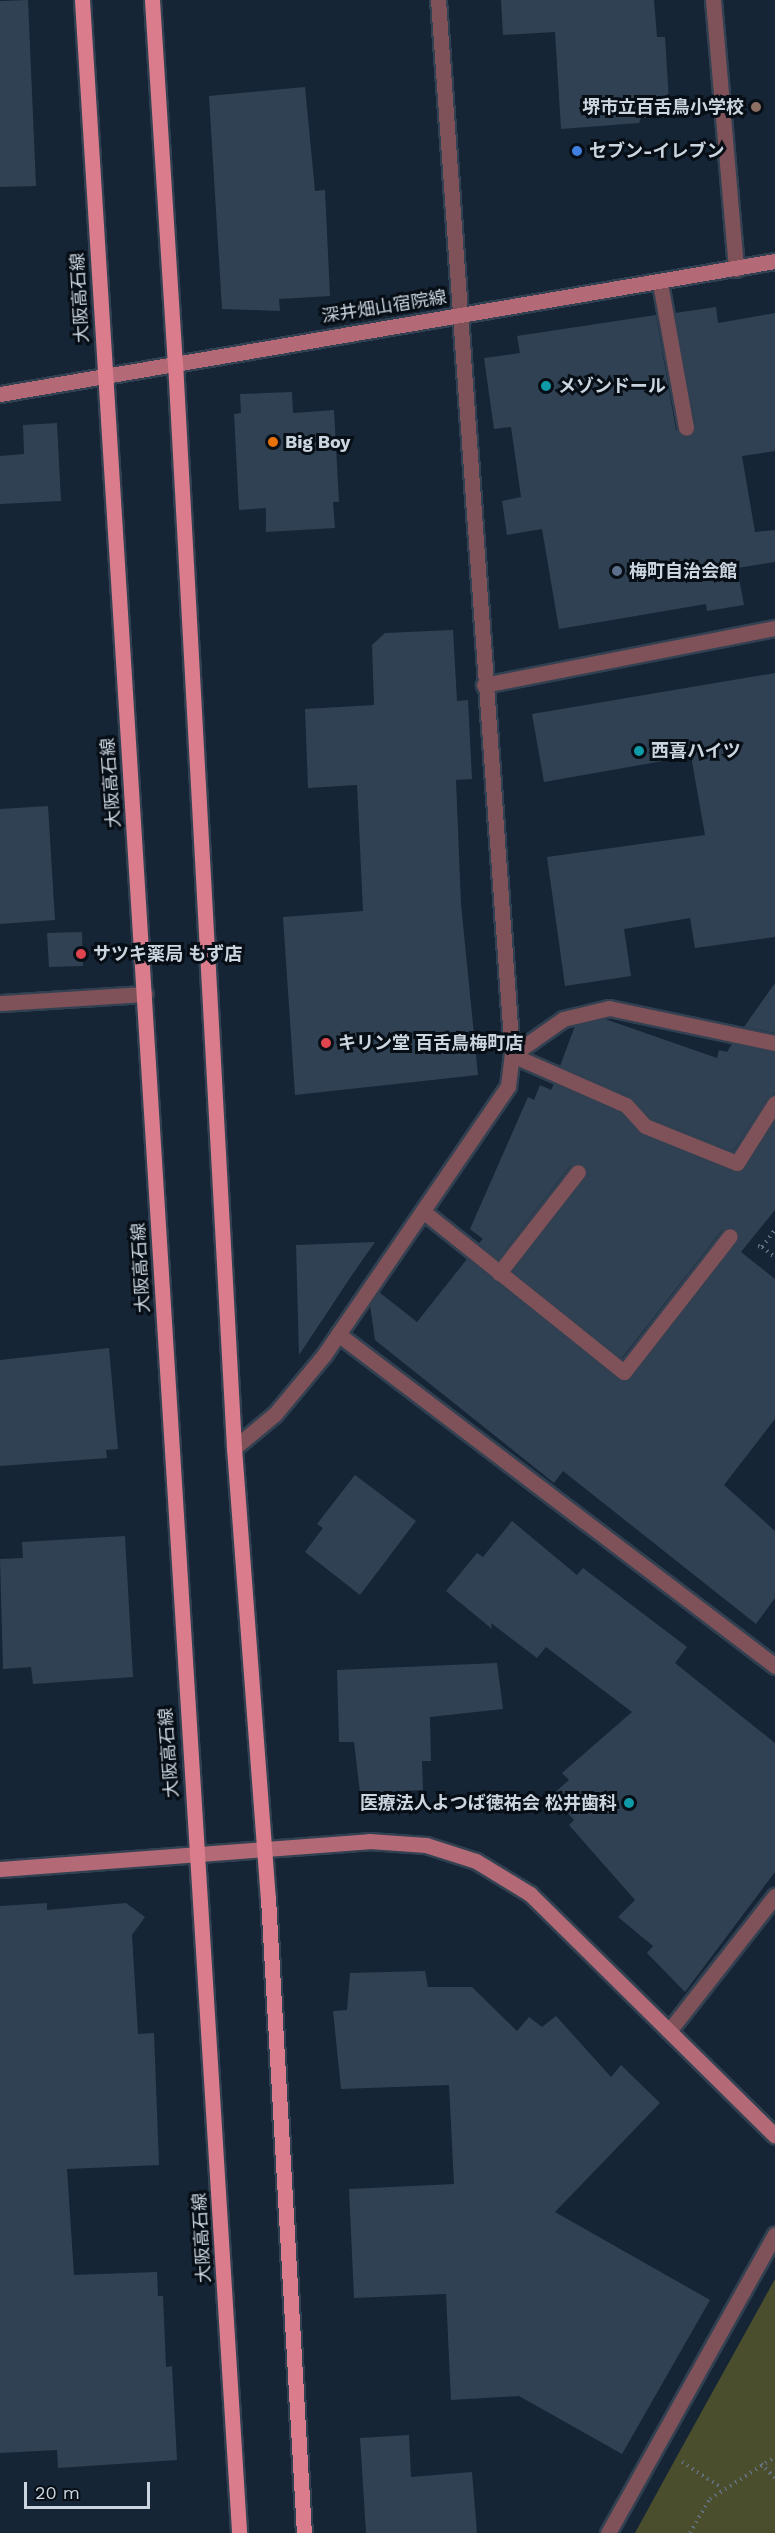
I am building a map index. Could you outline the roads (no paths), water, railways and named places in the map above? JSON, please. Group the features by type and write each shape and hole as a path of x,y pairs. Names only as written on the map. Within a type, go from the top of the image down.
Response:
{"main road":[{"name":"大阪高石線","path":"82,0 104,378 146,993 239,2533"},
{"path":"152,0 175,362 234,1448 263,1848 304,2533"}],"street":[{"path":"234,1448 275,1414 338,1334 424,1212 508,1086 512,1055 484,685 438,0"},
{"path":"713,0 736,268"},
{"name":"深井畑山宿院線","path":"0,394 104,378 175,362 460,314 660,283 775,261"},
{"path":"660,283 686,428"},
{"path":"484,685 775,628"},
{"path":"0,1003 146,993"},
{"path":"512,1055 563,1019 609,1008 775,1043"},
{"path":"512,1055 626,1105 645,1126 737,1163 775,1103"},
{"path":"499,1273 578,1172"},
{"path":"424,1212 624,1372 730,1236"},
{"path":"338,1334 775,1666"},
{"path":"0,1869 369,1841 426,1845 476,1861 530,1894 775,2136"},
{"path":"669,2031 775,1896"},
{"path":"608,2533 775,2234"}],"place":[{"name":"堺市立百舌鳥小学校","path":"756,107"},
{"name":"セブン-イレブン","path":"577,151"},
{"name":"メゾンドール","path":"546,386"},
{"name":"Big Boy","path":"273,442"},
{"name":"梅町自治会館","path":"617,571"},
{"name":"西喜ハイツ","path":"639,751"},
{"name":"サツキ薬局 もず店","path":"81,954"},
{"name":"キリン堂 百舌鳥梅町店","path":"326,1043"},
{"name":"医療法人よつば徳祐会 松井歯科","path":"629,1803"}]}
